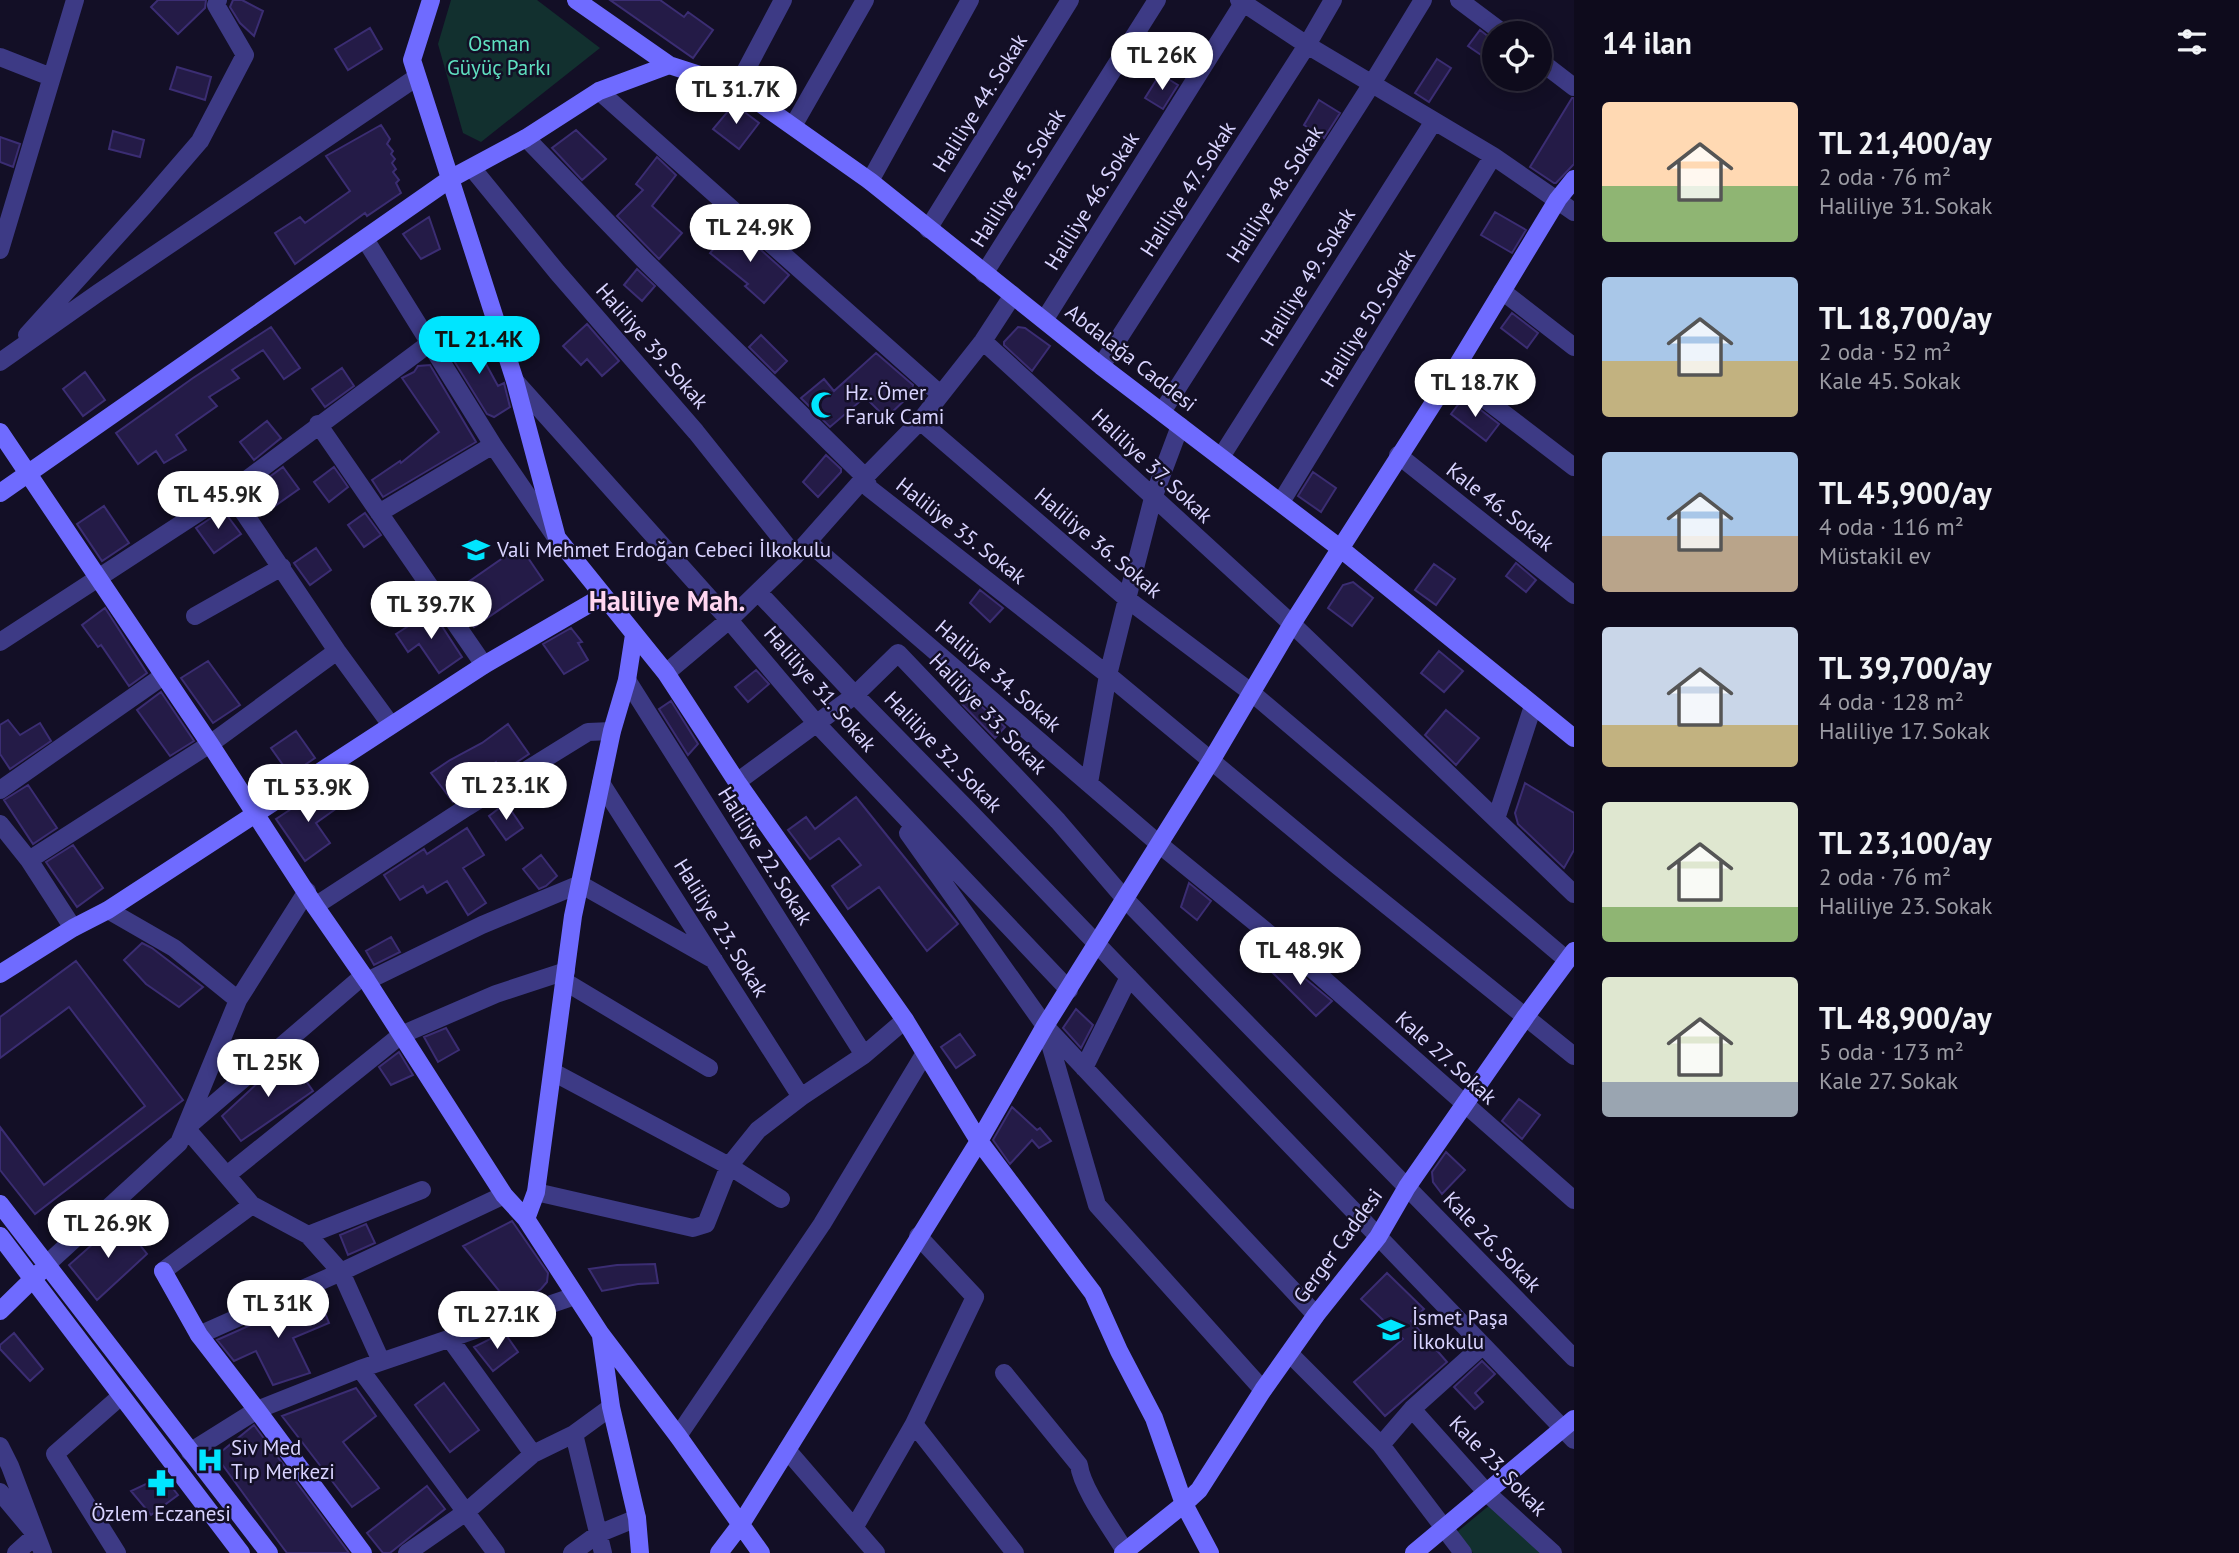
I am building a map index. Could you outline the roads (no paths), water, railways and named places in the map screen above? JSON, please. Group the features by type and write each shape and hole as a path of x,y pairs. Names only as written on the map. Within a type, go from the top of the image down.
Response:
{"street":[{"path":"0,250 75,0"},
{"path":"1,362 145,206 200,141 245,55 216,5 218,0"},
{"path":"431,0 412,60 515,381 557,538"},
{"name":"Abdalağa Caddesi","path":"576,0 669,65 737,87 870,181 1101,366 1341,549 1574,738"},
{"path":"737,87 782,0"},
{"path":"793,126 865,0"},
{"path":"870,181 970,0"},
{"name":"Haliliye 44. Sokak","path":"928,229 1070,0"},
{"name":"Haliliye 45. Sokak","path":"984,274 1157,0"},
{"name":"Haliliye 47. Sokak","path":"1101,366 1307,45 1333,0"},
{"name":"Haliliye 48. Sokak","path":"1162,412 1423,0"},
{"path":"1459,0 1487,21"},
{"path":"1242,1 1307,45 1493,156 1574,212"},
{"name":"Haliliye 46. Sokak","path":"1045,319 1242,1"},
{"path":"0,57 51,77"},
{"path":"0,493 450,179 526,138 599,91 669,65"},
{"path":"1552,70 1574,87"},
{"path":"1,362 98,293 417,77"},
{"path":"599,91 940,394"},
{"name":"Haliliye 49. Sokak","path":"1221,457 1434,121"},
{"name":"Haliliye 35. Sokak","path":"526,138 642,257 865,477 869,488 1108,675 1338,866 1574,1056"},
{"name":"Haliliye 50. Sokak","path":"1281,502 1493,156"},
{"name":"Haliliye 39. Sokak","path":"472,168 557,272 696,432 795,556"},
{"path":"719,1553 741,1524 979,1141 1045,1026 1211,761 1292,624 1452,374 1558,200 1574,179"},
{"path":"365,239 493,445 557,538 666,673 737,782 905,1020 979,1141 1093,1293 1154,1418 1203,1549"},
{"path":"1502,291 1574,347"},
{"path":"666,673 729,620 795,556 865,477 920,421 983,341 1013,295"},
{"name":"Haliliye 37. Sokak","path":"983,341 1292,624 1574,894"},
{"path":"0,642 230,492 430,343"},
{"path":"1452,374 1574,467"},
{"name":"Haliliye 31. Sokak","path":"515,381 729,620 817,724 1069,989"},
{"name":"Haliliye 36. Sokak","path":"920,421 1127,599 1252,693 1571,955"},
{"path":"318,424 484,665"},
{"path":"1088,783 1108,675 1153,498 1180,426"},
{"path":"0,432 365,978 504,1195 526,1219 600,1333 678,1436 761,1553"},
{"path":"379,513 493,445"},
{"name":"Kale 46. Sokak","path":"1398,455 1574,595"},
{"path":"230,492 337,651 391,725"},
{"name":"Haliliye 34. Sokak","path":"808,542 1159,844"},
{"path":"195,616 282,567"},
{"name":"Haliliye 32. Sokak","path":"758,592 1482,1346 1571,1429"},
{"path":"2,967 108,909 484,665 603,596"},
{"path":"526,1219 536,1192 573,916 612,731 627,680 634,635"},
{"path":"898,653 915,635"},
{"path":"29,860 210,744 337,651"},
{"name":"Haliliye 33. Sokak","path":"737,782 855,695 898,653 1058,821 1125,899 1407,1187"},
{"path":"0,790 163,676"},
{"name":"Haliliye 22. Sokak","path":"627,680 864,1055"},
{"path":"1496,819 1533,706"},
{"path":"0,1311 47,1264 179,1143 238,1000 311,899 588,732 612,731"},
{"path":"871,781 1045,1026 1316,1314"},
{"name":"Haliliye 23. Sokak","path":"601,783 801,1097"},
{"path":"0,824 29,860 74,928"},
{"name":"Kale 27. Sokak","path":"1159,844 1311,968 1574,1200"},
{"path":"580,884 714,960"},
{"path":"186,1128 365,978 580,884"},
{"path":"108,909 174,948 238,1000"},
{"name":"Gerger Caddesi","path":"1124,1552 1199,1490 1263,1390 1316,1314 1378,1237 1407,1187 1571,955"},
{"path":"227,1175 401,1035 496,994 565,976 709,1068"},
{"path":"1084,1068 1129,977"},
{"path":"536,1192 693,1228 706,1224 730,1166 758,1130 801,1097 864,1055 905,1020"},
{"path":"1045,1026 1097,1205 1263,1390"},
{"path":"678,1436 822,1224 925,1053"},
{"path":"552,1072 730,1166 781,1199"},
{"path":"186,1128 252,1205 308,1235 341,1272 381,1361"},
{"name":"Kale 26. Sokak","path":"1407,1187 1574,1358"},
{"path":"308,1235 422,1190"},
{"path":"199,1335 504,1195"},
{"path":"0,1204 269,1553"},
{"path":"252,1205 163,1270 199,1335 363,1553"},
{"path":"0,1236 241,1553"},
{"path":"854,1528 914,1424 975,1297 918,1236"},
{"path":"190,1452 257,1410 381,1361 575,1296"},
{"path":"600,1333 611,1407 637,1518 640,1553"},
{"path":"450,1339 533,1454"},
{"path":"1381,1445 1412,1409 1482,1346"},
{"path":"1290,1354 1381,1445 1464,1553"},
{"path":"360,1369 496,1553"},
{"path":"1004,1373 1079,1465 1088,1489 1124,1552"},
{"path":"117,1553 55,1454 121,1396"},
{"path":"407,1553 466,1512 533,1454 574,1434 611,1407"},
{"name":"Kale 23. Sokak","path":"1412,1409 1487,1493 1553,1553"},
{"path":"914,1424 1015,1553"},
{"path":"1414,1553 1571,1429"},
{"path":"574,1434 603,1553"},
{"path":"0,1446 43,1553"},
{"path":"787,1450 876,1553"},
{"path":"0,1492 36,1535"},
{"path":"572,1553 598,1534 637,1518"},
{"path":"16,1553 36,1535"}],"place":[{"name":"Hz. Ömer Faruk Cami","path":"824,405"},
{"name":"Vali Mehmet Erdoğan Cebeci İlkokulu","path":"476,550"},
{"name":"İsmet Paşa İlkokulu","path":"1391,1330"},
{"name":"Siv Med Tıp Merkezi","path":"210,1460"},
{"name":"Özlem Eczanesi","path":"161,1483"}],"district":[{"name":"Haliliye Mah.","path":"667,601"}],"park label":[{"name":"Osman Güyüç Parkı","path":"499,56"}]}
